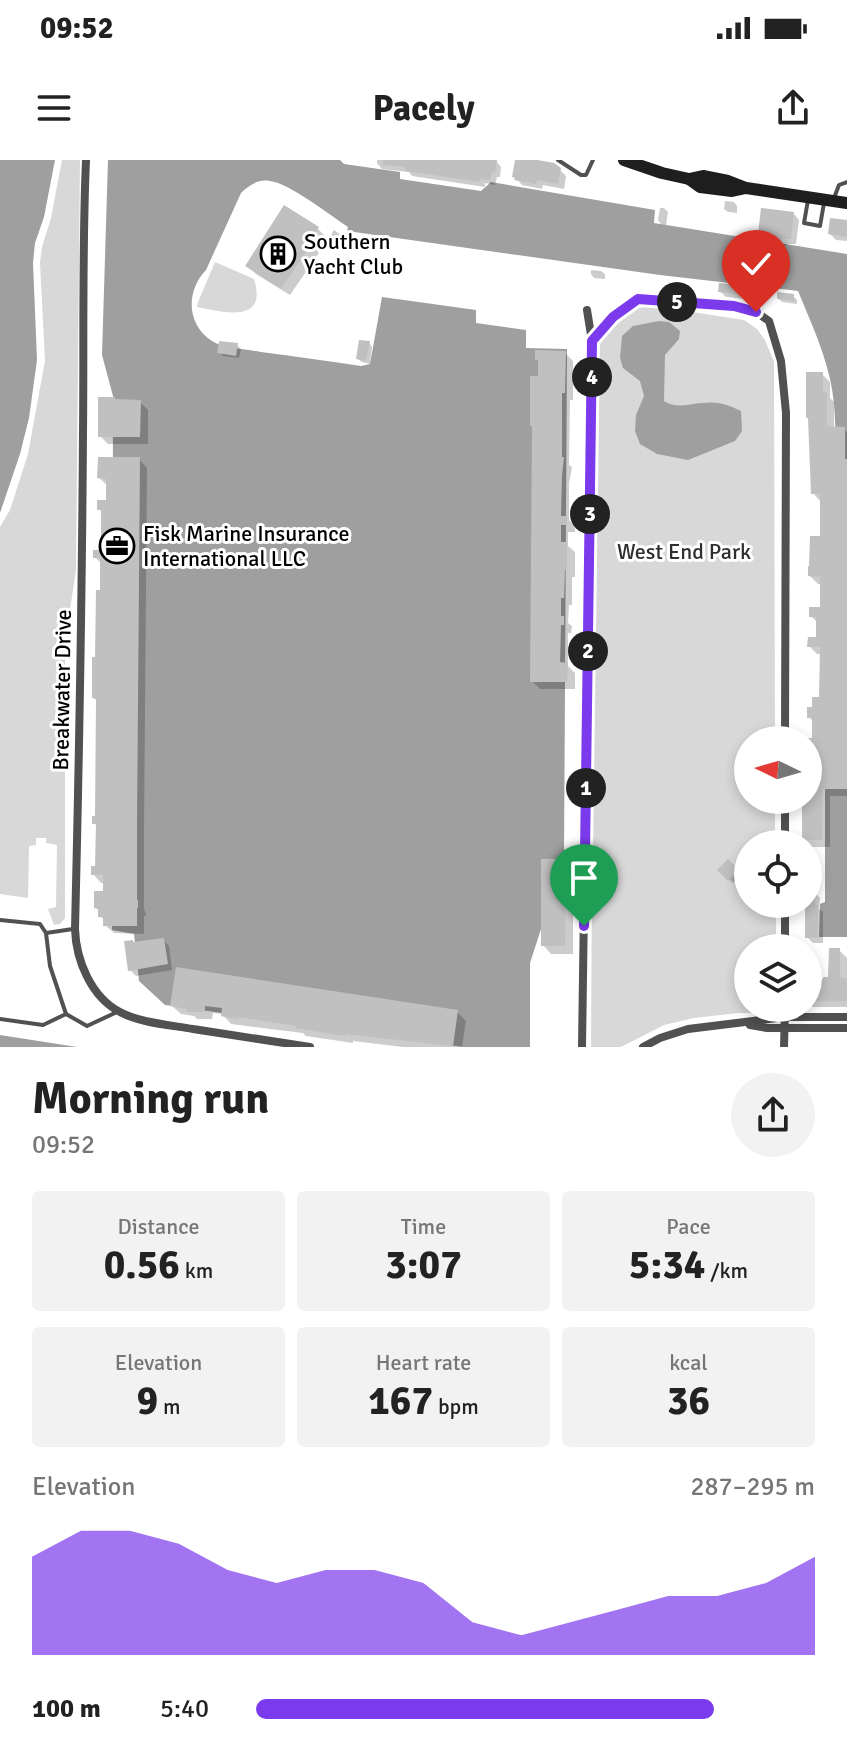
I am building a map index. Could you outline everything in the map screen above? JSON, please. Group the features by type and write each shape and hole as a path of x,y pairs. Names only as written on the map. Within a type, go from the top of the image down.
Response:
{"street":[{"name":"Breakwater Drive","path":"86,160 75,929 81,965 94,989 118,1011 130,1017 310,1047"},
{"path":"624,160 689,179 700,187 732,191 746,188 847,203"},
{"path":"592,341 613,317 638,299 734,306 756,312 769,321 781,361 786,413 785,726"},
{"path":"582,1047 592,341 587,310"},
{"path":"822,1015 847,1017"},
{"path":"643,1047 677,1032 745,1022"},
{"path":"784,1047 785,1022"},
{"path":"741,1023 767,1028 847,1028"}],"lane":[{"path":"558,160 586,175 593,160"},
{"path":"808,197 804,223 820,226 829,200 839,185 847,182"},
{"path":"0,920 40,924 46,933 50,966 66,1014 87,1026 118,1011"},
{"path":"46,933 75,929"},
{"path":"0,1019 43,1025 66,1014"}],"green space":[{"path":"62,160 80,160 76,570 65,643 65,918 54,925 48,909 56,907 57,845 46,843 46,838 36,838 36,845 29,846 28,898 0,894 0,527 10,510 28,454 45,361 40,263"},
{"path":"215,262 254,279 257,293 250,309 231,312 197,307"},
{"name":"West End Park","path":"645,306 744,320 757,329 765,340 774,362 775,726 734,726 734,814 775,814 775,830 734,830 734,918 776,918 776,934 734,934 734,1013 664,1025 621,1047 591,1047 595,362 606,333 625,315"}],"shaded area":[{"path":"0,160 55,160 44,217 35,243 37,360 29,418 0,513"},
{"path":"108,160 340,160 344,164 400,172 400,179 481,191 491,182 655,210 654,223 847,254 847,937 822,937 819,934 822,903 825,902 835,426 827,368 798,291 347,231 348,227 298,193 266,181 254,183 241,193 195,288 192,307 197,326 212,341 223,346 361,366 370,364 382,297 476,310 476,323 526,330 526,348 567,349 564,858 530,963 530,1047 463,1047 165,1005 139,981 134,934 112,930 113,396 102,355"},
{"path":"669,322 680,331 679,339 665,355 664,401 678,405 717,403 741,411 742,431 735,441 688,460 657,454 640,444 635,431 636,415 644,396 640,381 623,368 620,358 622,336 633,326"},
{"path":"0,1035 77,1047 0,1047"}],"building":[{"path":"383,160 497,160 495,173 492,172 490,180 480,179 480,182 405,171 405,167 383,165"},
{"path":"515,160 554,163 561,168 558,184 514,180"},
{"name":"Southern Yacht Club","path":"284,205 319,227 281,289 245,266"},
{"path":"761,208 794,212 791,239 781,239 781,242 768,240 769,235 758,233"},
{"path":"830,218 847,220 847,237 828,234"},
{"path":"719,283 759,287 758,296 718,292"},
{"path":"777,292 794,294 794,301 777,299"},
{"path":"359,340 370,341 366,361 356,359"},
{"path":"219,341 238,343 236,356 217,353"},
{"path":"535,350 566,351 565,393 562,393 564,457 561,516 567,516 567,525 561,525 561,542 567,542 567,570 564,598 561,598 564,625 561,625 560,662 568,663 567,682 530,682 530,376 538,376"},
{"path":"806,372 823,372 823,392 827,392 827,426 845,427 847,459 847,789 823,789 822,840 822,830 802,830 802,814 822,814 822,726 812,726 812,718 807,718 807,707 812,707 812,697 819,697 820,647 807,647 808,637 816,637 816,617 809,617 809,607 820,607 820,577 808,576 808,566 810,536 820,536 820,494 811,494"},
{"path":"98,397 141,400 140,437 98,437"},
{"path":"98,457 140,457 137,926 103,926 103,917 98,917 98,909 94,908 94,891 103,891 103,875 91,875 91,866 95,866 96,824 92,824 92,816 95,816 96,699 92,698 92,657 95,657 96,590 100,590 100,558 93,558 93,550 101,550 101,510 97,510 97,500 106,500 106,479 97,478"},
{"path":"541,859 566,859 565,946 541,946"},
{"path":"728,859 734,865 734,875 728,881 717,870"},
{"path":"805,918 818,918 818,934 805,934"},
{"path":"164,938 168,964 128,971 124,941"},
{"path":"829,948 840,948 840,977 847,979 847,1001 822,1001 822,979 828,977"},
{"path":"176,967 458,1010 453,1046 345,1036 229,1018 221,1016 222,1008 205,1006 205,1012 187,1012 187,1009 170,1006"}],"place":[{"name":"Southern Yacht Club","path":"278,254"},
{"name":"Fisk Marine Insurance International LLC","path":"117,546"}],"route":[{"path":"584,926 592,341 613,317 638,299 734,306 756,312"}]}
